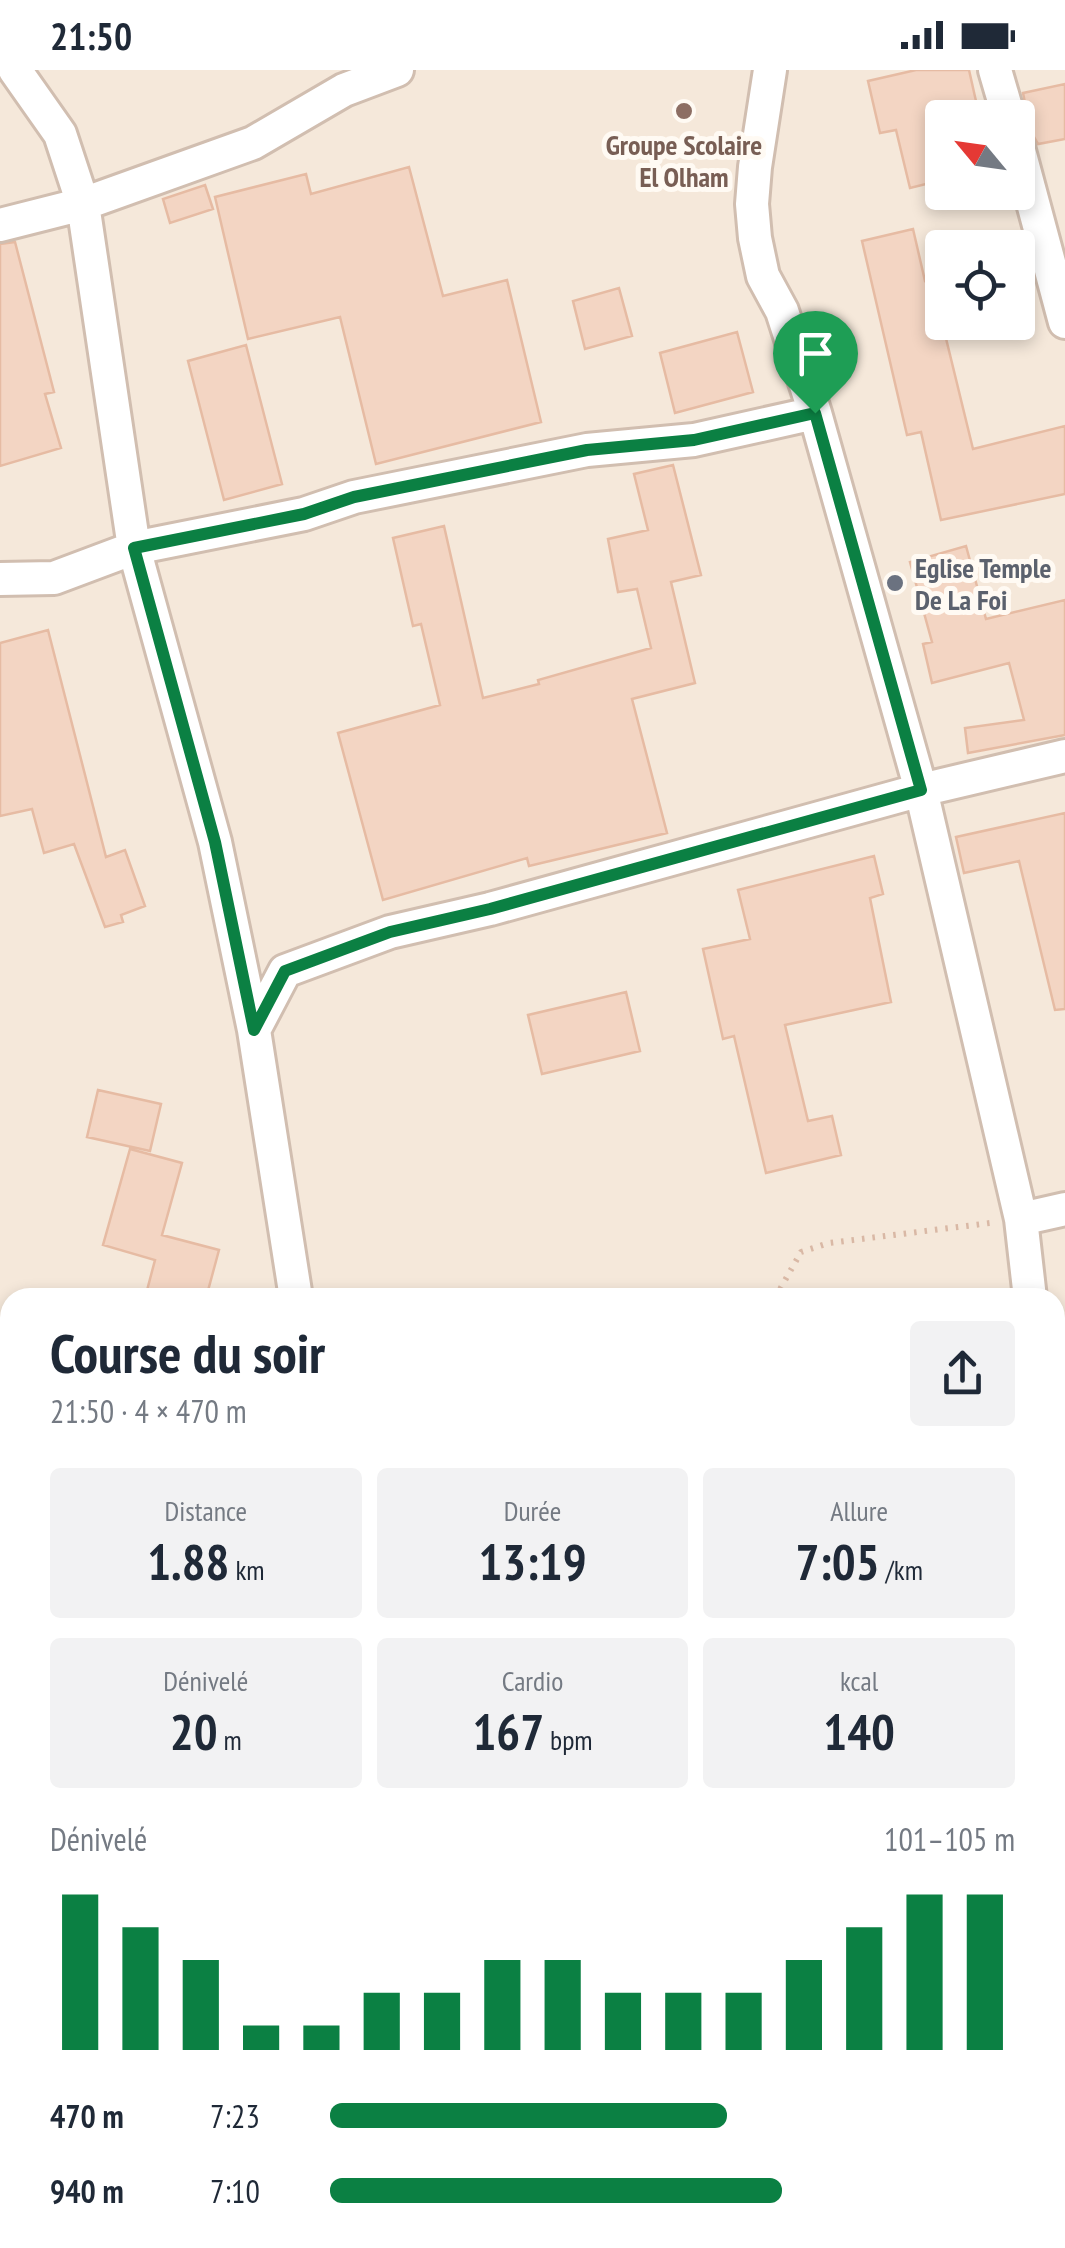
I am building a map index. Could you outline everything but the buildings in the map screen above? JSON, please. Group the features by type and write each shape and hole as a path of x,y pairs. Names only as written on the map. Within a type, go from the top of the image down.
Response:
{"street":[{"path":"16,70 60,134 83,204 134,548 215,842 254,1030 294,1288"},
{"path":"0,225 83,204 253,144 344,90 397,70"},
{"path":"770,70 755,167 755,238 763,276 782,311 815,413 921,790 1020,1219 1029,1288"},
{"path":"995,70 1004,100"},
{"path":"1035,210 1065,322"},
{"path":"0,578 54,578 134,548 304,514 354,497 587,450 694,440 815,413"},
{"path":"254,1030 285,971 390,932 490,909 921,790 1065,756"},
{"path":"1020,1219 1065,1209"}],"path":[{"path":"781,1288 801,1252 829,1243 1020,1219"}],"shaded area":[{"path":"0,70 1065,70 1065,1288 0,1288"}],"place":[{"name":"Groupe Scolaire El Olham","path":"684,111"},
{"name":"Eglise Temple De La Foi","path":"895,583"}],"route":[{"path":"815,413 921,790 490,909 390,932 285,971 254,1030 215,842 134,548 304,514 354,497 587,450 694,440 815,413"}]}
